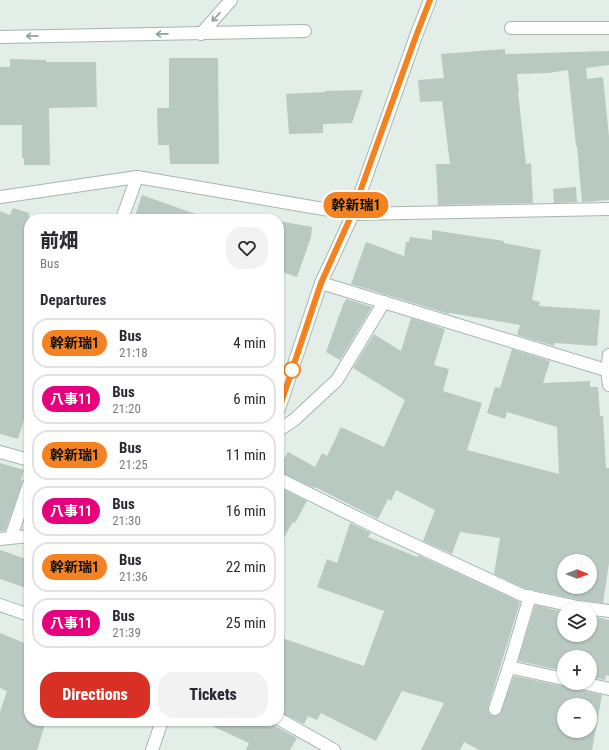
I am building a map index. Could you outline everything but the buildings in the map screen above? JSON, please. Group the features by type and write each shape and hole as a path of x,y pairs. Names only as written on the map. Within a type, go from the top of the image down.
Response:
{"street":[{"path":"200,34 231,0"},
{"path":"284,394 321,283 352,214 430,0"},
{"path":"511,28 609,28"},
{"path":"0,37 305,31"},
{"path":"124,214 137,177"},
{"path":"0,197 137,177 352,214 609,209"},
{"path":"321,283 608,370"},
{"path":"284,427 294,420 337,380 384,302"},
{"path":"609,355 609,385"},
{"path":"0,452 24,459"},
{"path":"284,481 382,530 522,595 578,607 609,611"},
{"path":"24,496 6,538 24,536"},
{"path":"495,709 530,596"},
{"path":"0,605 24,613"},
{"path":"509,667 557,677"},
{"path":"597,686 609,689"},
{"path":"284,722 334,750"},
{"path":"152,750 160,726"}],"bus line":[{"name":"幹新瑞1","path":"284,394 321,283 352,214 430,0"}]}
